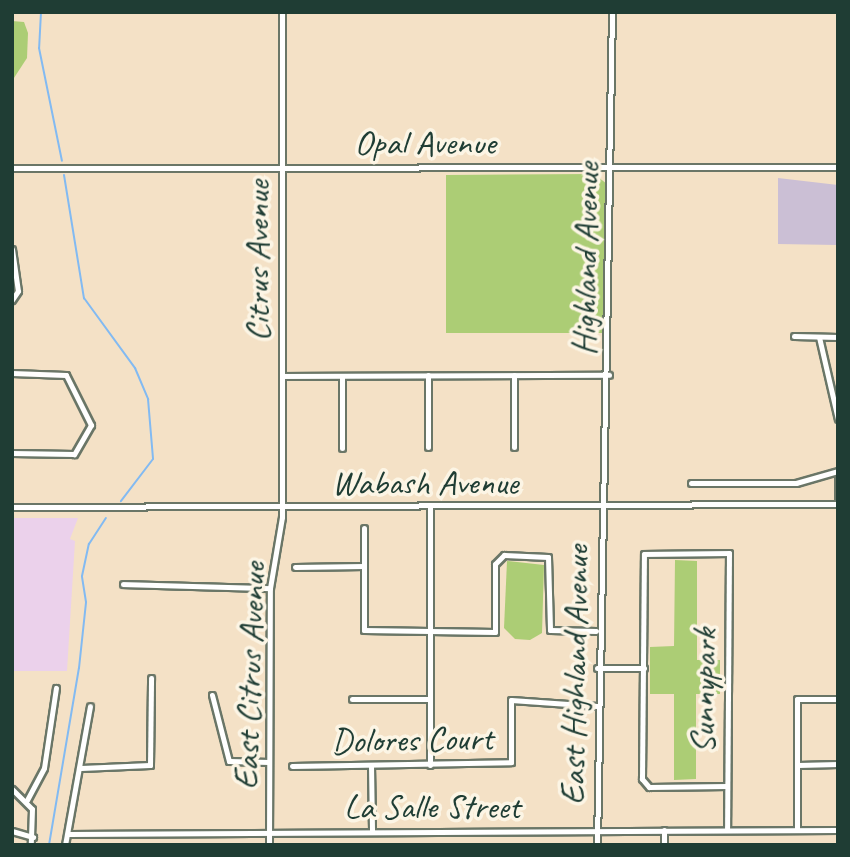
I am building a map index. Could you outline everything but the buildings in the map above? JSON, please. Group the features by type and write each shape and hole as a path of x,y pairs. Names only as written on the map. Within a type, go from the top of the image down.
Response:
{"street":[{"name":"Citrus Avenue","path":"282,12 282,509"},
{"name":"Highland Avenue","path":"602,506 609,375 612,12"},
{"name":"Opal Avenue","path":"12,168 838,167"},
{"path":"12,249 15,300"},
{"path":"794,336 838,337"},
{"path":"819,337 838,419"},
{"path":"12,373 66,374 91,425 74,454 12,453"},
{"path":"428,375 428,447"},
{"path":"514,375 514,447"},
{"path":"282,376 609,375"},
{"path":"342,376 342,448"},
{"path":"691,483 796,483 838,471"},
{"path":"838,479 838,502"},
{"name":"Wabash Avenue","path":"12,507 282,509 838,502"},
{"name":"East Highland Avenue","path":"597,845 596,631 602,506"},
{"path":"430,508 430,765"},
{"name":"East Citrus Avenue","path":"269,845 270,588 282,509"},
{"path":"364,528 364,630 495,632 495,564 504,555 548,557 550,630 596,631"},
{"name":"Sunnypark","path":"644,668 644,554 729,553 727,830"},
{"path":"295,567 364,566"},
{"path":"123,584 270,588"},
{"path":"597,668 644,668 644,784 727,786"},
{"path":"81,768 150,765 151,678"},
{"path":"31,845 33,837 27,800 44,768 56,688"},
{"path":"212,695 229,761 269,762"},
{"path":"352,699 429,699"},
{"path":"797,830 797,699 838,699"},
{"name":"Dolores Court","path":"292,766 511,762 511,700 597,706"},
{"path":"65,845 81,768 90,706"},
{"path":"798,765 838,764"},
{"path":"371,765 372,831"},
{"path":"12,789 27,800"},
{"path":"664,830 664,845"},
{"name":"La Salle Street","path":"68,834 838,830"},
{"path":"12,831 33,837"}],"shaded area":[{"path":"778,178 838,185 837,245 778,244"},
{"path":"12,518 78,518 70,539 75,541 67,671 12,671"}],"green space":[{"path":"12,21 24,22 28,33 27,58 12,81"},
{"path":"594,174 607,184 606,333 446,333 446,175"},
{"path":"675,560 697,561 697,660 720,660 720,694 696,694 696,779 674,780 674,694 650,694 650,647 674,646"},
{"path":"507,561 544,565 542,633 530,640 515,639 504,628"}],"waterway":[{"path":"41,12 39,48 62,161"},
{"path":"64,175 84,298 135,368 148,399 153,459 121,501"},
{"path":"49,845 79,668 86,602 82,576 89,544 106,518"}]}
